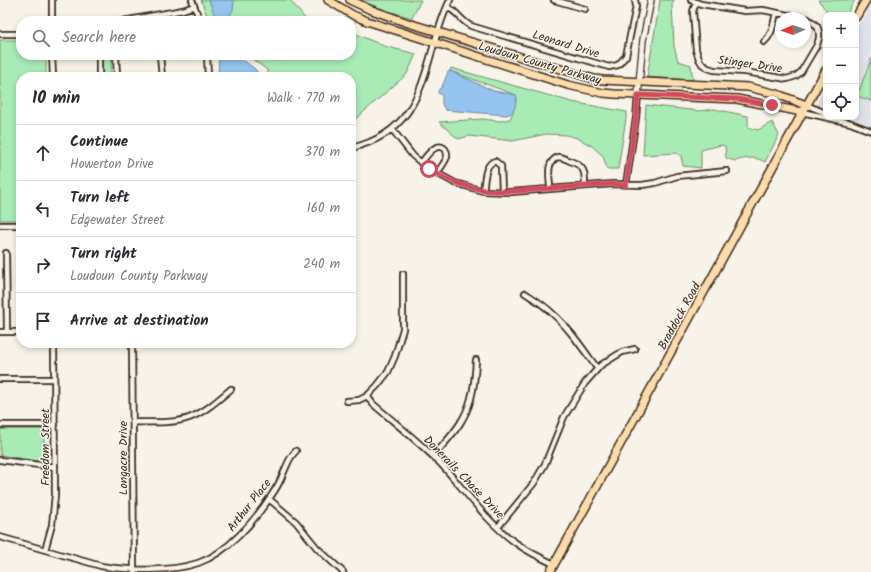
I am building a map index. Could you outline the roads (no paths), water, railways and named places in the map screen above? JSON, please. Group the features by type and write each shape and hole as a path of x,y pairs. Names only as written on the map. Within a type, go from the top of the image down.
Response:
{"main road":[{"name":"Loudoun County Parkway","path":"328,0 367,21 568,85 603,93 737,99 804,109"},
{"name":"Loudoun County Parkway","path":"350,0 368,9 437,32 594,79 748,87 777,94 804,109"},
{"path":"859,12 866,0"},
{"name":"Braddock Road","path":"550,572 823,75"}],"street":[{"path":"52,0 52,16"},
{"path":"192,0 198,16"},
{"path":"356,146 377,139 392,129 405,117 415,101 423,83 437,32 450,0"},
{"path":"554,0 585,9"},
{"name":"Leonard Drive","path":"447,7 457,13 465,23 471,26 609,67 618,65 626,56 636,6 635,0"},
{"path":"626,185 636,118 643,40 651,0"},
{"name":"Stinger Drive","path":"691,0 696,3 745,11 763,10 775,13"},
{"name":"Stinger Drive","path":"696,3 693,11 698,59 702,64 714,70 745,72 787,79 796,76 801,72 817,45 819,38 819,32 811,21"},
{"path":"149,16 183,10 194,6"},
{"path":"764,42 772,32 775,18"},
{"path":"0,34 16,34"},
{"path":"52,60 52,72"},
{"path":"99,60 99,72"},
{"path":"116,60 116,72"},
{"path":"160,60 162,72"},
{"path":"207,60 208,72"},
{"path":"804,109 823,112"},
{"path":"804,109 851,123"},
{"path":"844,120 871,131"},
{"path":"392,129 406,148 421,163 436,174 455,183 483,191 502,192 613,184 642,185 655,183 677,176 726,171"},
{"path":"421,163 434,148 440,146 445,148 447,157 436,174"},
{"path":"550,189 549,166 552,160 558,158 574,162 582,167 585,173 586,186"},
{"path":"483,191 487,167 494,161 502,166 502,192"},
{"path":"0,225 16,225"},
{"path":"6,254 7,332"},
{"path":"348,401 359,400 367,396 388,372 395,356 403,328 403,274"},
{"path":"0,276 6,276"},
{"path":"525,293 553,313 597,368"},
{"path":"0,332 16,332"},
{"name":"Freedom Street","path":"45,550 54,511 54,348"},
{"name":"Longacre Drive","path":"132,348 134,571"},
{"path":"498,527 534,483 545,464 564,417 585,383 601,365 622,352 635,349"},
{"path":"433,456 462,420 474,387 476,360"},
{"path":"0,379 54,379"},
{"path":"133,422 173,421 189,418 210,407 231,390"},
{"name":"Donerails Chase Drive","path":"367,396 373,404 433,456 498,527 516,543 554,564"},
{"path":"0,425 54,425"},
{"name":"Arthur Place","path":"0,537 101,566 134,571 177,568 199,563 218,553 248,526 278,486 290,458 296,451"},
{"path":"0,460 55,467"},
{"path":"269,499 296,522 317,548 342,572"}],"water":[{"path":"209,0 234,0 233,10 229,16 215,16"},
{"path":"219,60 243,60 257,72 218,72"},
{"path":"450,71 494,91 516,95 517,97 514,111 506,115 445,110 442,104 442,95 438,93 448,72"}]}
